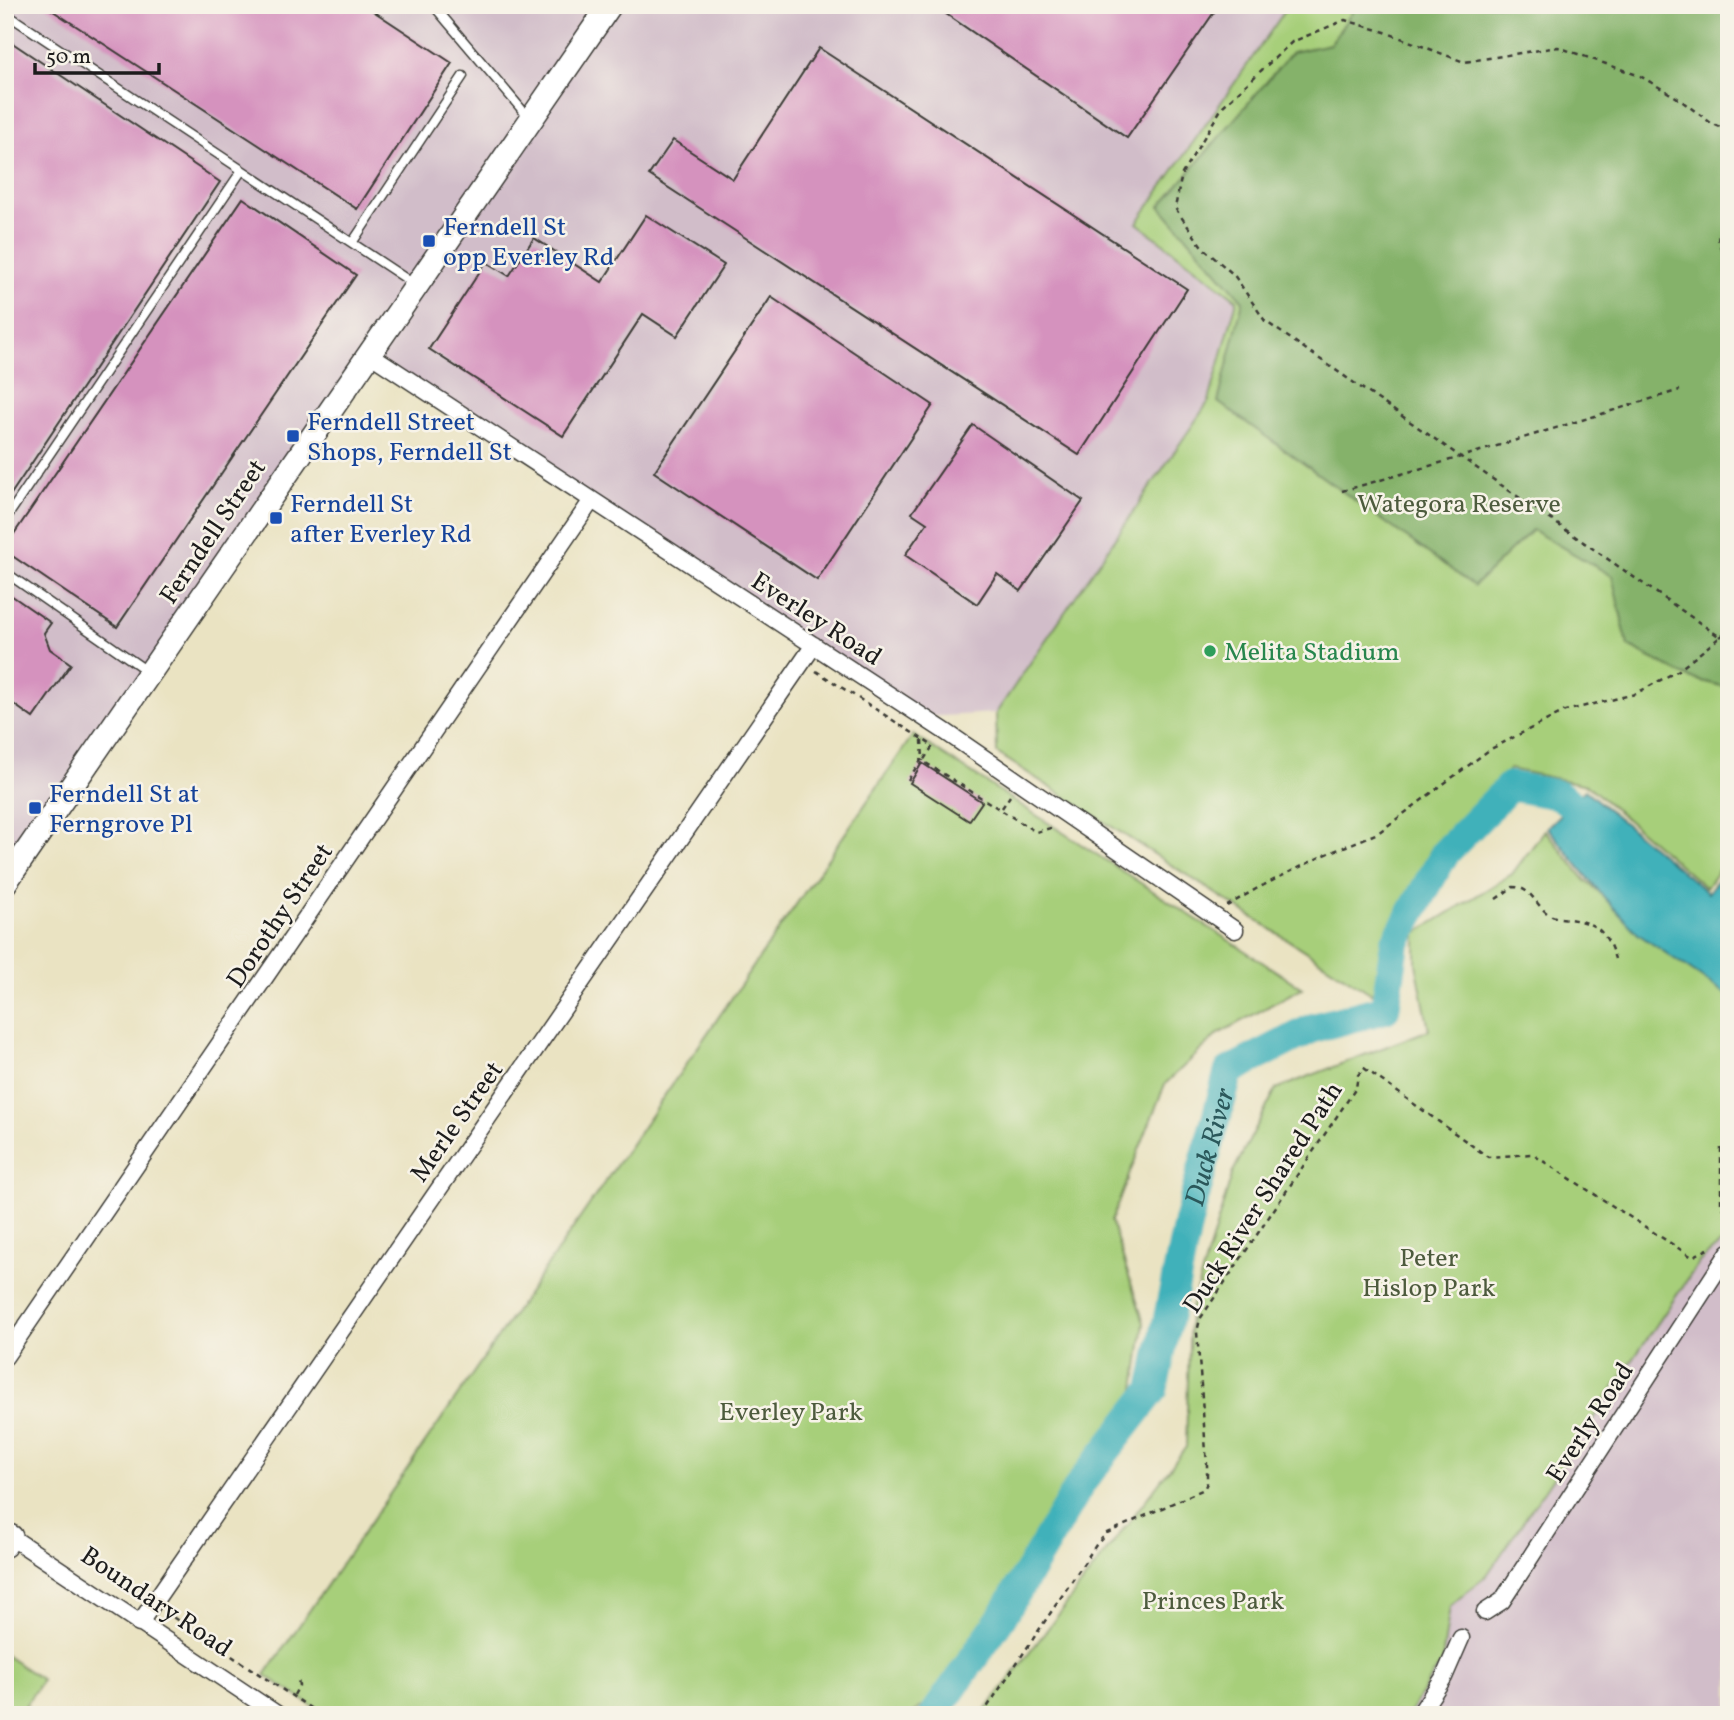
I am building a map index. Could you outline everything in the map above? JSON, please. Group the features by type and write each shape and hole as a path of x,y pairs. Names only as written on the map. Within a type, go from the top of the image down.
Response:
{"main road":[{"name":"Ferndell Street","path":"5,883 610,5"}],"street":[{"name":"Everley Road","path":"368,353 946,732 1235,930"},
{"name":"Dorothy Street","path":"5,1357 593,500"},
{"name":"Merle Street","path":"139,1624 814,645"},
{"name":"Everly Road","path":"1485,1612 1502,1601 1725,1250"},
{"name":"Boundary Road","path":"7,1539 278,1715"},
{"path":"1419,1715 1444,1677 1461,1639"}],"lane":[{"path":"433,5 531,120"},
{"path":"5,13 415,285"},
{"path":"352,243 463,76"},
{"path":"5,520 242,170"},
{"path":"5,572 150,672"}],"path":[{"path":"1720,637 1265,321 1234,275 1203,248 1175,208 1182,174 1223,106 1292,42 1345,20 1464,62 1558,47 1640,76 1676,97 1711,123 1729,131"},
{"path":"1729,219 1719,231 1717,242 1729,262"},
{"path":"1342,491 1680,390"},
{"path":"1212,915 1311,861 1378,833 1489,750 1565,711 1635,694 1679,670 1729,631"},
{"path":"812,668 933,746 908,780"},
{"path":"922,739 923,761"},
{"path":"923,761 1036,832 1049,830 1065,813"},
{"path":"1496,899 1513,887 1525,889 1551,915 1582,921 1603,932 1609,940 1615,959"},
{"name":"Duck River Shared Path","path":"982,1715 1096,1545 1107,1534 1204,1489 1208,1465 1197,1332 1200,1319 1356,1088 1358,1075 1364,1068 1488,1157 1532,1154 1692,1257 1713,1246 1725,1250"},
{"path":"1721,1149 1721,1206 1729,1213"},
{"path":"165,1612 321,1715"},
{"path":"293,1697 299,1686 298,1679"}],"shaded area":[{"path":"5,5 1289,5 1137,223 1237,300 1209,401 996,713 923,717 368,354 5,883"},
{"path":"1729,1237 1729,1715 1408,1715 1442,1661 1450,1606 1487,1575 1700,1261"}],"green space":[{"name":"Wategora Reserve","path":"1289,5 1729,5 1729,855 1706,888 1587,785 1510,769 1430,851 1372,994 997,753 996,713 1209,401 1237,300 1137,223"},
{"path":"1357,5 1729,5 1729,688 1689,678 1628,646 1612,576 1532,530 1474,586 1218,402 1243,301 1160,206 1292,52 1330,44"},
{"name":"Everley Park","path":"913,735 1302,988 1218,1034 1165,1084 1111,1221 1144,1323 1128,1440 1060,1506 1017,1600 1005,1598 979,1663 911,1715 326,1715 265,1675"},
{"path":"1545,830 1586,881 1666,946 1729,957 1729,1237 1700,1261 1487,1575 1450,1606 1442,1661 1408,1715 982,1715 1186,1447 1190,1312 1233,1172 1276,1089 1429,1030 1416,964 1416,933 1512,874"},
{"path":"5,1655 42,1680 25,1706 38,1715 5,1715"}],"water":[{"path":"1585,790 1708,893 1729,864 1729,996 1638,934 1602,895 1547,827"}],"building":[{"path":"44,5 364,5 452,63 357,209"},
{"path":"933,5 1219,5 1127,138"},
{"path":"5,38 220,182 5,503"},
{"path":"819,48 1187,289 1079,455 649,175 673,140 733,179"},
{"path":"243,198 356,275 117,627 5,551 5,547"},
{"path":"646,215 724,265 677,336 643,314 563,436 429,349 486,262 509,276 534,238 602,282"},
{"path":"771,297 933,405 817,580 654,472"},
{"path":"973,425 1083,501 1021,591 997,574 977,604 905,555 927,523 912,513"},
{"path":"5,591 51,623 44,633 50,649 71,664 33,718 5,698"},
{"path":"922,763 982,802 969,821 910,783"}],"waterway":[{"name":"Duck River","path":"934,1715 1003,1615 1081,1483 1153,1390 1188,1222 1229,1071 1313,1028 1385,1009 1395,943 1445,853 1510,786 1559,795 1602,827"}],"place":[{"name":"Ferndell St opp Everley Rd","path":"429,241"},
{"name":"Ferndell Street Shops, Ferndell St","path":"293,436"},
{"name":"Ferndell St after Everley Rd","path":"276,518"},
{"name":"Melita Stadium","path":"1210,651"},
{"name":"Ferndell St at Ferngrove Pl","path":"35,808"}],"park label":[{"name":"Peter Hislop Park","path":"1429,1272"},
{"name":"Princes Park","path":"1213,1600"}]}
